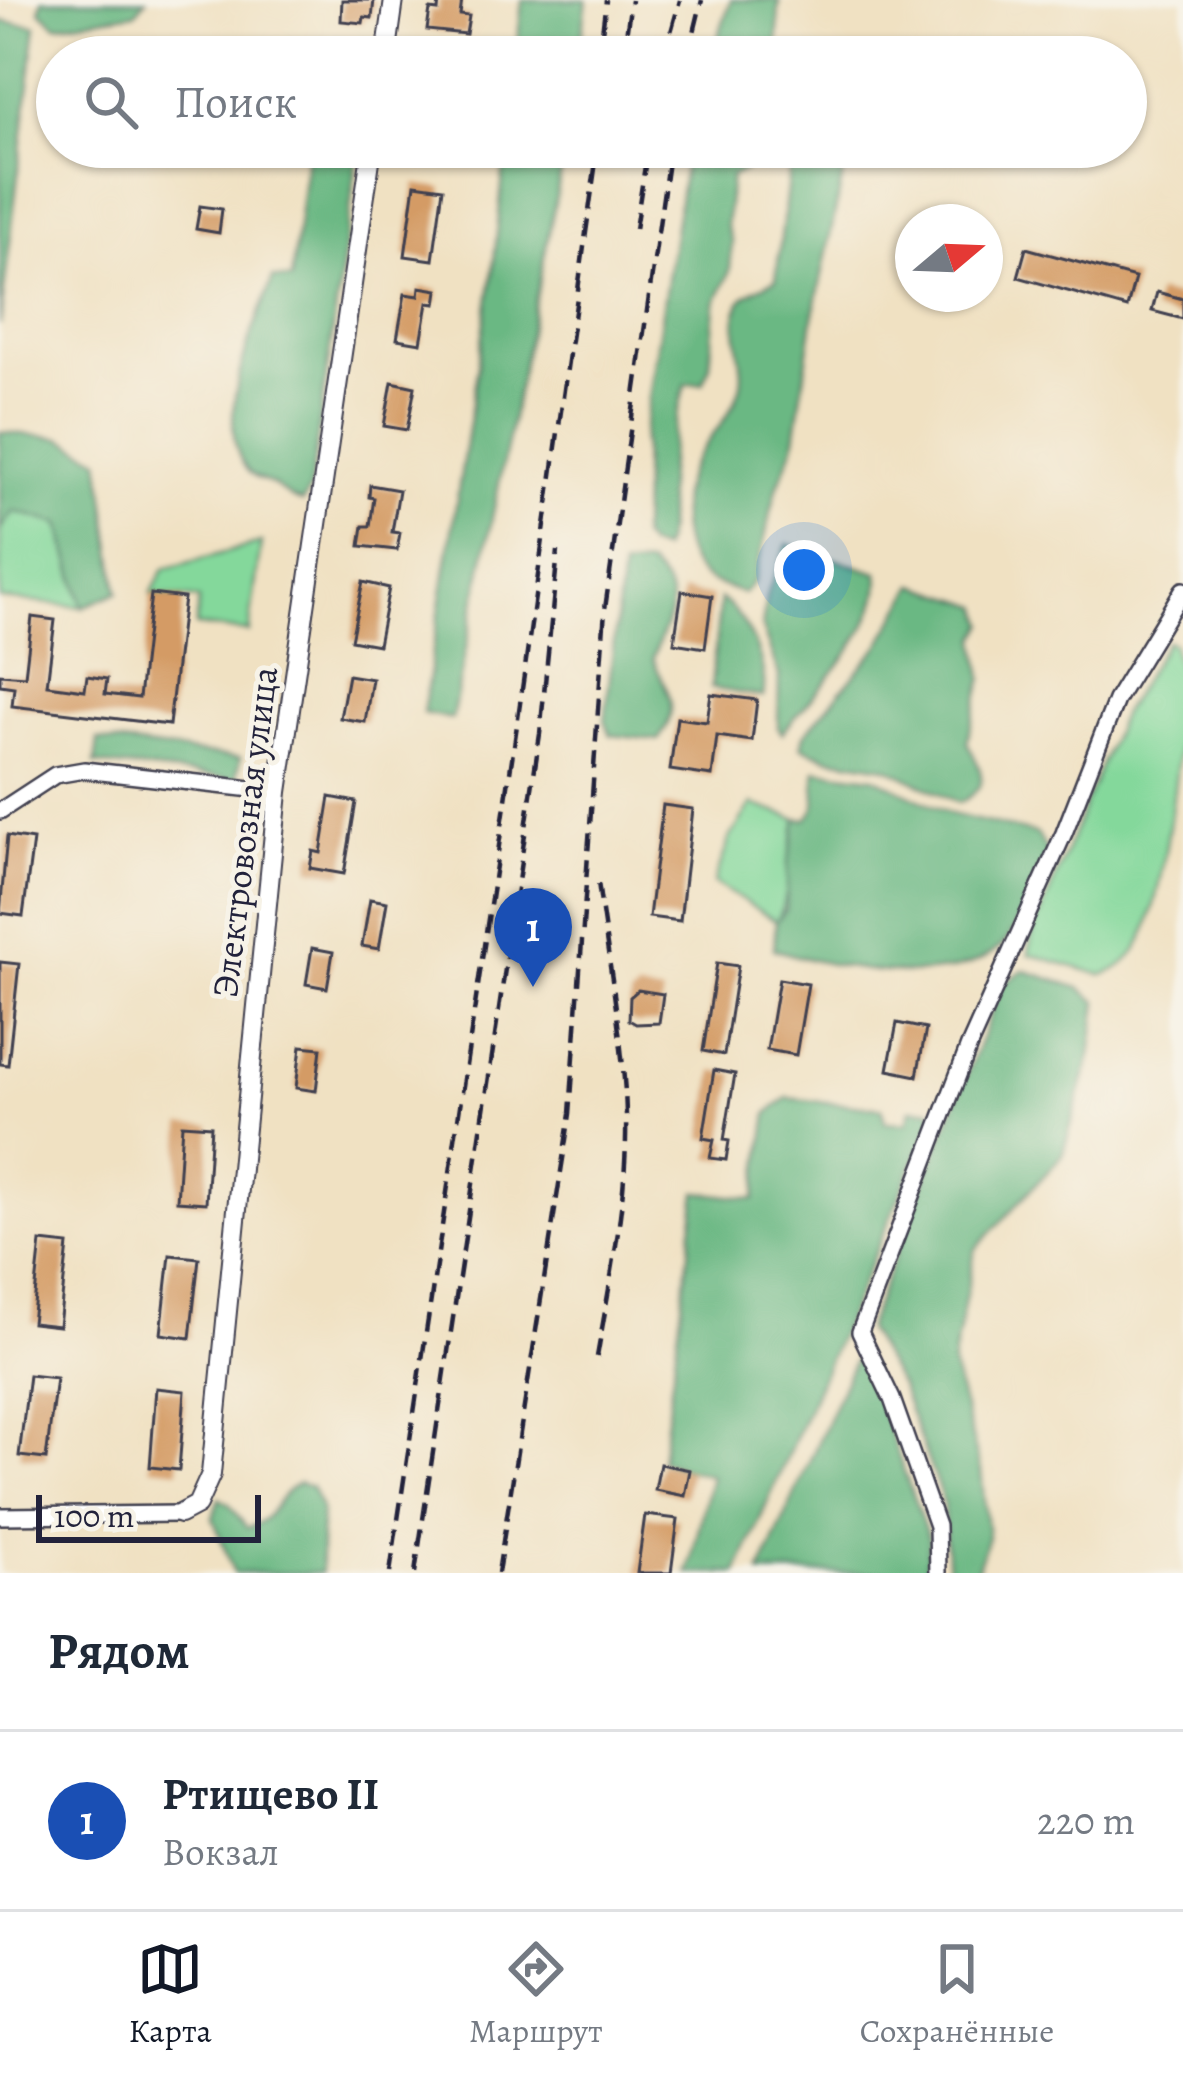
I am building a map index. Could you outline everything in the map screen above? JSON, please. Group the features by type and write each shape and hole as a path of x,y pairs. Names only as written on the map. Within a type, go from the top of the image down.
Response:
{"street":[{"path":"389,36 394,0"},
{"name":"Электровозная улица","path":"180,1514 197,1505 212,1474 278,792 369,168"},
{"path":"938,1573 937,1526 892,1399 860,1332 969,1046 1064,833 1116,700 1183,590"},
{"path":"0,812 55,775 84,770 278,792"},
{"path":"0,1516 180,1514"}],"green space":[{"path":"42,0 146,0 135,13 56,25 40,11"},
{"path":"522,0 587,0 582,36 518,36"},
{"path":"731,0 779,0 778,36 718,36"},
{"path":"0,21 36,26 0,325"},
{"path":"305,168 356,168 310,489 303,502 250,474 237,450 233,427 239,375 273,278 291,280"},
{"path":"504,168 562,168 452,719 423,713 493,271"},
{"path":"684,168 746,168 731,176 726,226 732,242 730,271 715,304 710,365 703,383 686,384 673,432 661,550 648,547 641,538 643,438"},
{"path":"789,168 844,168 813,318 794,446 777,488 754,582 743,594 698,572 685,547 681,502 692,464 740,388 738,306 747,294 776,279"},
{"path":"0,432 61,438 100,459 118,592 83,607 60,524 14,511 0,530"},
{"path":"14,511 60,524 83,607 0,599 0,530"},
{"path":"261,543 249,632 196,626 199,599 151,594 164,569"},
{"path":"787,544 878,573 878,593 845,658 782,733 778,728 779,675 762,628 766,597"},
{"path":"647,565 660,577 670,599 668,620 653,658 671,707 658,740 611,735 605,721 622,568"},
{"path":"915,585 981,606 986,624 977,638 983,680 967,742 980,769 980,784 959,803 886,767 829,758 801,747 804,735 879,646"},
{"path":"720,599 739,617 754,643 763,672 763,697 711,688"},
{"path":"1167,641 1173,644 1183,680 1180,737 1171,816 1148,926 1131,957 1102,975 1029,954 1121,715"},
{"path":"98,740 240,758 236,779 95,764"},
{"path":"816,770 874,777 951,814 1037,834 1048,853 1008,939 987,956 930,972 862,969 774,949 776,921 786,910 788,863 797,819 807,819 815,807"},
{"path":"752,804 797,819 787,889 776,921 714,883 730,838"},
{"path":"1023,970 1080,988 1098,1002 1091,1056 1062,1156 975,1250 952,1365 981,1470 988,1537 976,1573 948,1573 943,1501 900,1386 866,1329 1002,986"},
{"path":"787,1098 882,1108 885,1122 907,1123 911,1109 931,1109 934,1116 737,1573 688,1573 711,1476 661,1461 697,1192 755,1199 768,1113"},
{"path":"855,1358 868,1373 929,1540 926,1573 760,1573"},
{"path":"298,1483 311,1487 321,1509 321,1573 234,1573 213,1518 219,1498 247,1528 264,1519"}],"building":[{"path":"342,0 374,0 372,18 364,17 363,23 341,21"},
{"path":"439,0 462,0 460,15 469,16 466,34 427,30 430,10 438,11"},
{"path":"415,184 443,188 433,260 405,256"},
{"path":"200,206 222,209 219,233 196,229"},
{"path":"1026,248 1135,278 1127,308 1018,277"},
{"path":"420,287 438,290 436,304 428,303 421,343 397,339 405,294 419,296"},
{"path":"1157,292 1183,299 1183,319 1152,311"},
{"path":"392,382 415,387 407,430 384,426"},
{"path":"370,485 399,490 392,532 400,533 397,550 360,546 363,526 370,526 374,498 369,497"},
{"path":"363,582 389,588 378,645 351,640"},
{"path":"682,591 712,596 705,648 674,643"},
{"path":"151,594 184,598 169,725 12,706 14,687 0,685 0,674 25,676 32,617 55,620 47,685 85,690 87,676 107,679 105,694 139,698"},
{"path":"348,675 372,679 365,722 340,718"},
{"path":"711,694 757,700 752,741 717,736 712,776 670,770 677,718 707,722"},
{"path":"330,797 356,802 344,874 310,868 313,851 321,853"},
{"path":"663,805 693,809 680,921 649,917"},
{"path":"7,836 33,840 23,916 0,913"},
{"path":"370,899 387,902 379,949 362,946"},
{"path":"312,948 333,952 327,988 306,984"},
{"path":"0,962 19,964 8,1065 0,1064"},
{"path":"717,963 738,966 724,1055 703,1051"},
{"path":"779,979 808,984 796,1055 767,1050"},
{"path":"638,990 663,994 659,1023 629,1020 630,997"},
{"path":"897,1023 926,1029 917,1076 888,1070"},
{"path":"301,1046 321,1048 316,1091 296,1088"},
{"path":"714,1070 735,1074 724,1140 729,1141 726,1160 710,1158 714,1140 703,1138"},
{"path":"182,1124 211,1126 206,1203 177,1201"},
{"path":"41,1242 68,1245 59,1326 32,1323"},
{"path":"170,1255 199,1258 190,1338 161,1334"},
{"path":"29,1375 56,1378 46,1459 19,1456"},
{"path":"156,1388 185,1391 179,1470 150,1467"},
{"path":"660,1464 690,1470 685,1496 655,1490"},
{"path":"645,1515 678,1519 671,1573 637,1573"}],"railway":[{"path":"602,36 606,0"},
{"path":"626,36 631,0"},
{"path":"670,36 680,0"},
{"path":"693,36 702,0"},
{"path":"390,1573 595,168"},
{"path":"635,229 645,168"},
{"path":"498,1573 570,1114 605,609 667,168"},
{"path":"415,1573 540,734 558,551"},
{"path":"597,1357 619,1225 626,1125 620,1039 598,882"}],"place":[{"name":"Ртищево II","path":"533,987"}]}
